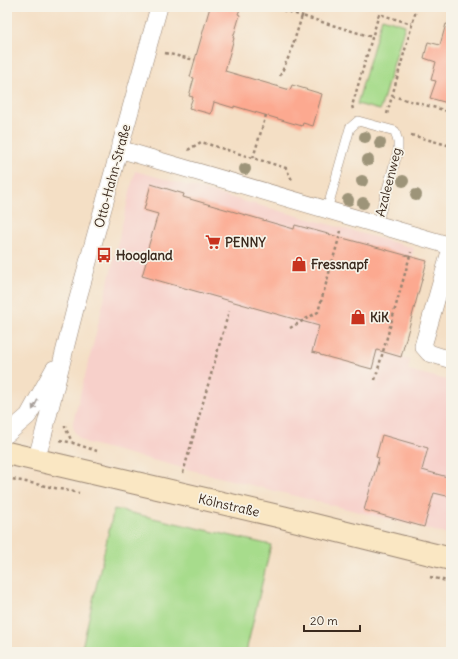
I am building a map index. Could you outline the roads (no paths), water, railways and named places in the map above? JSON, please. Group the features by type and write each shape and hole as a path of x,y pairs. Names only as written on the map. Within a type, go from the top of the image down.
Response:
{"main road":[{"name":"Kölnstraße","path":"7,453 282,517 451,559"}],"street":[{"name":"Otto-Hahn-Straße","path":"36,460 119,149 159,7"},
{"name":"Azaleenweg","path":"119,149 451,247 423,346 429,353 451,360"},
{"name":"Otto-Hahn-Straße","path":"7,434 28,416 66,346"}],"lane":[{"name":"Azaleenweg","path":"327,210 350,128 358,121 395,131 398,142 398,151 377,224"}],"place":[{"name":"PENNY","path":"213,242"},
{"name":"Hoogland","path":"104,255"},
{"name":"Fressnapf","path":"299,264"},
{"name":"KiK","path":"358,317"}]}
